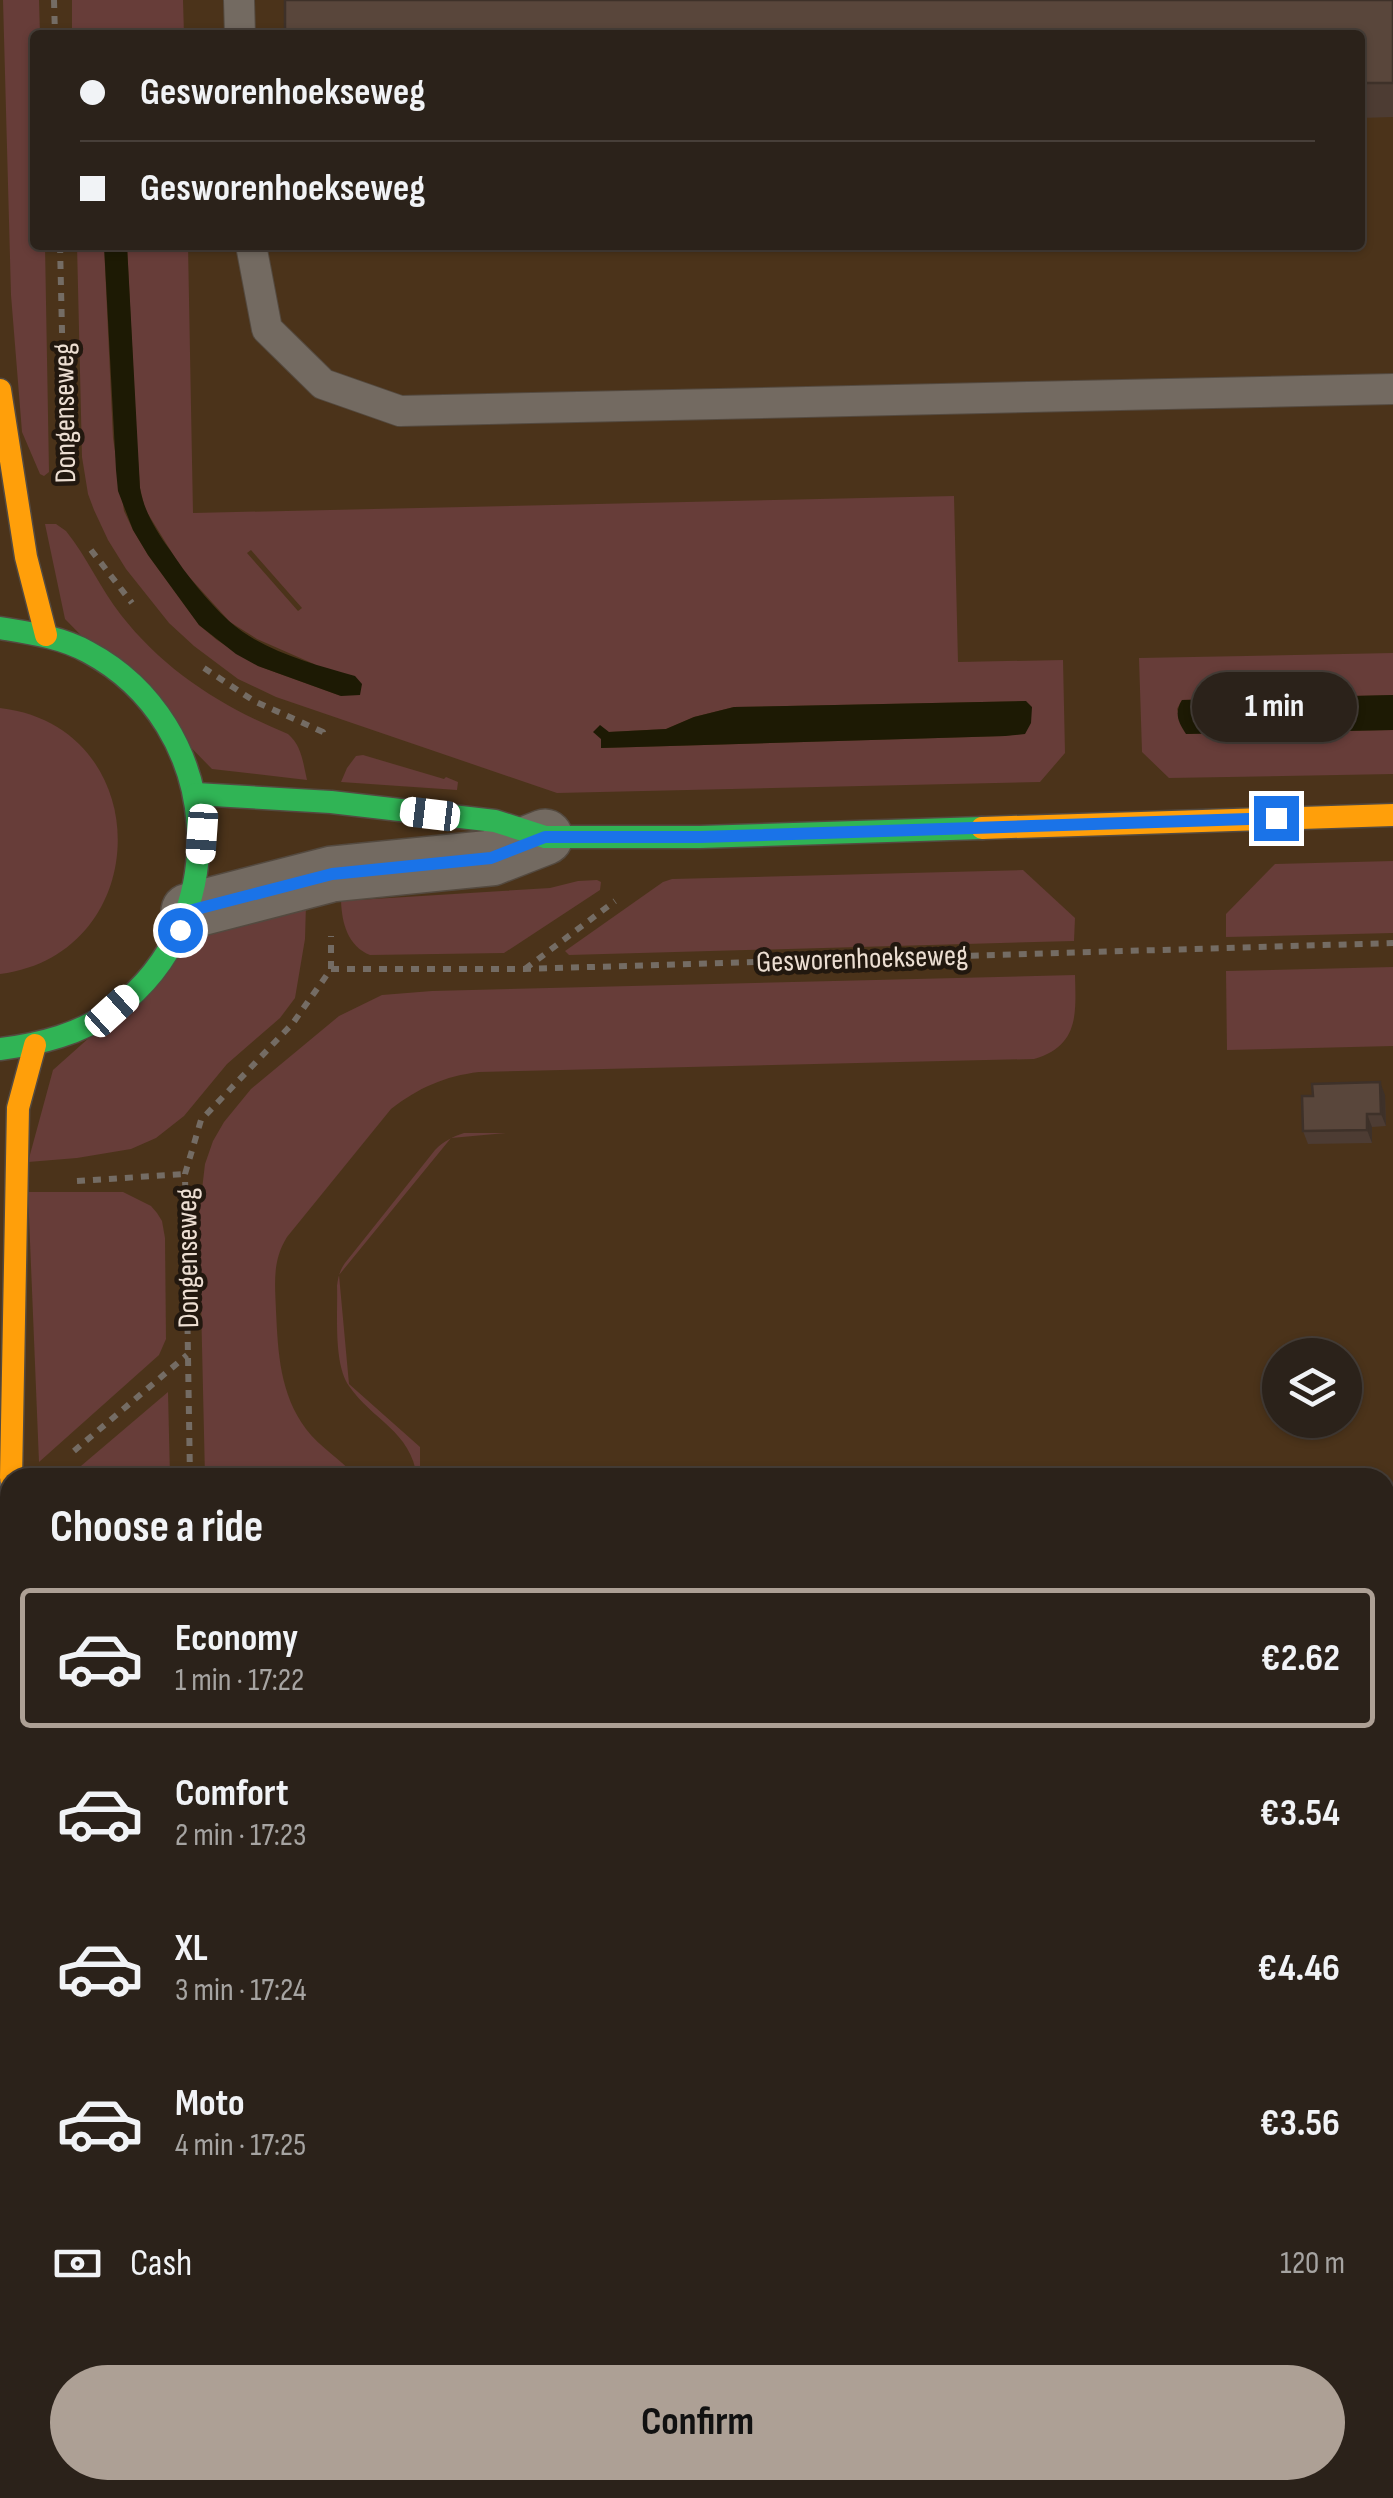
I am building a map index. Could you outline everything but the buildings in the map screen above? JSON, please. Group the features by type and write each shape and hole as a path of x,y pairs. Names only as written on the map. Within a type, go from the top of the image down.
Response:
{"street":[{"name":"Dongenseweg","path":"0,390 26,558 46,635"},
{"path":"0,628 46,635 88,652 126,678 158,712 181,751 196,794 202,834 189,911 170,949 144,983 112,1011 76,1032 36,1045 0,1049"},
{"path":"196,794 332,802 495,821 545,837 700,837 1393,815"},
{"path":"189,911 332,874 491,858 545,837"},
{"path":"11,1468 18,1108 36,1045"}],"lane":[{"path":"239,0 240,30"},
{"path":"253,250 267,329 323,384 400,411 1393,389"}],"path":[{"path":"54,0 55,30"},
{"name":"Dongenseweg","path":"60,250 63,384"},
{"path":"87,543 143,616"},
{"name":"Gesworenhoekseweg","path":"331,969 524,970 1393,943"},
{"name":"Dongenseweg","path":"190,1468 185,1174 201,1120 294,1023 331,969"},
{"path":"16,1185 185,1174"},
{"path":"72,1453 188,1354"}],"shaded area":[{"path":"0,0 1393,0 1393,1468 0,1468"},
{"path":"3,0 39,0 40,30 30,30 30,250 45,250 49,472 44,476 22,432 11,295"},
{"path":"72,0 183,0 184,30 72,30"},
{"path":"77,250 104,250 113,438 124,511 133,530 199,625 217,640 258,666 341,696 314,664 257,639 230,622 182,569 145,509 137,446 127,250 188,250 193,513 954,496 958,662 1063,660 1065,753 1040,782 557,793 276,697 238,679 169,623 126,569 88,494 82,457","holes":["251,550 302,608 298,611 247,553","1026,701 1025,733 1005,736 602,748 608,732 666,729 734,707"]},
{"path":"104,250 127,250 140,488 155,528 190,578 229,621 272,648 355,676 362,684 360,695 341,696 258,666 199,625 133,530 118,491"},
{"path":"45,524 56,524 66,531 121,615 156,653 218,699 288,734 299,749 307,780 212,769 65,619"},
{"path":"1393,653 1393,695 1182,700 1177,709 1187,734 1393,730 1393,774 1169,778 1142,752 1139,658"},
{"path":"1393,695 1393,730 1186,734 1178,717 1182,700"},
{"path":"1026,701 1032,707 1031,723 1025,734 1005,736 601,748 601,739 593,732 600,725 609,732 666,729 734,707"},
{"path":"0,708 52,724 88,754 110,795 118,840 110,885 88,926 52,957 0,974"},
{"path":"356,756 446,777 458,782 457,790 341,782"},
{"path":"1393,861 1393,933 1226,937 1226,914 1275,864"},
{"path":"1023,870 1075,918 1074,941 569,955 565,951 672,879"},
{"path":"601,882 600,890 504,953 370,955 351,940 341,901 550,888"},
{"path":"306,904 305,939 295,998 280,1018 227,1064 184,1116 156,1138 131,1149 28,1162 53,1070 212,928"},
{"path":"1393,967 1393,1046 1227,1050 1226,971"},
{"path":"1075,975 1072,1027 1060,1046 1034,1059 479,1072 443,1080 411,1095 391,1109 287,1237 277,1264 278,1342 291,1402 312,1436 347,1468 205,1468 199,1215 205,1164 213,1141 251,1089 339,1016 382,995"},
{"path":"464,1133 506,1133 452,1138"},
{"path":"451,1138 339,1275 435,1150"},
{"path":"28,1192 123,1192 151,1206 162,1221 165,1238 166,1339 159,1355 39,1462"},
{"path":"339,1275 349,1384 420,1447 420,1468 415,1468 399,1437 358,1398 349,1386 344,1376 337,1338"},
{"path":"168,1392 170,1468 79,1468"}],"traffic: fast":[{"path":"0,628 78,647 133,684 166,726 188,773 198,824 195,876 181,926 154,971 114,1010 88,1026 45,1041 0,1049"},
{"path":"196,794 331,802 495,821 545,837 700,837 982,828"}],"traffic: slow":[{"path":"0,390 26,557 46,635"},
{"path":"982,828 1393,815"},
{"path":"11,1468 18,1108 35,1045"}],"route":[{"path":"180,930 189,911 332,874 491,858 545,837 700,837 1276,818"}]}
